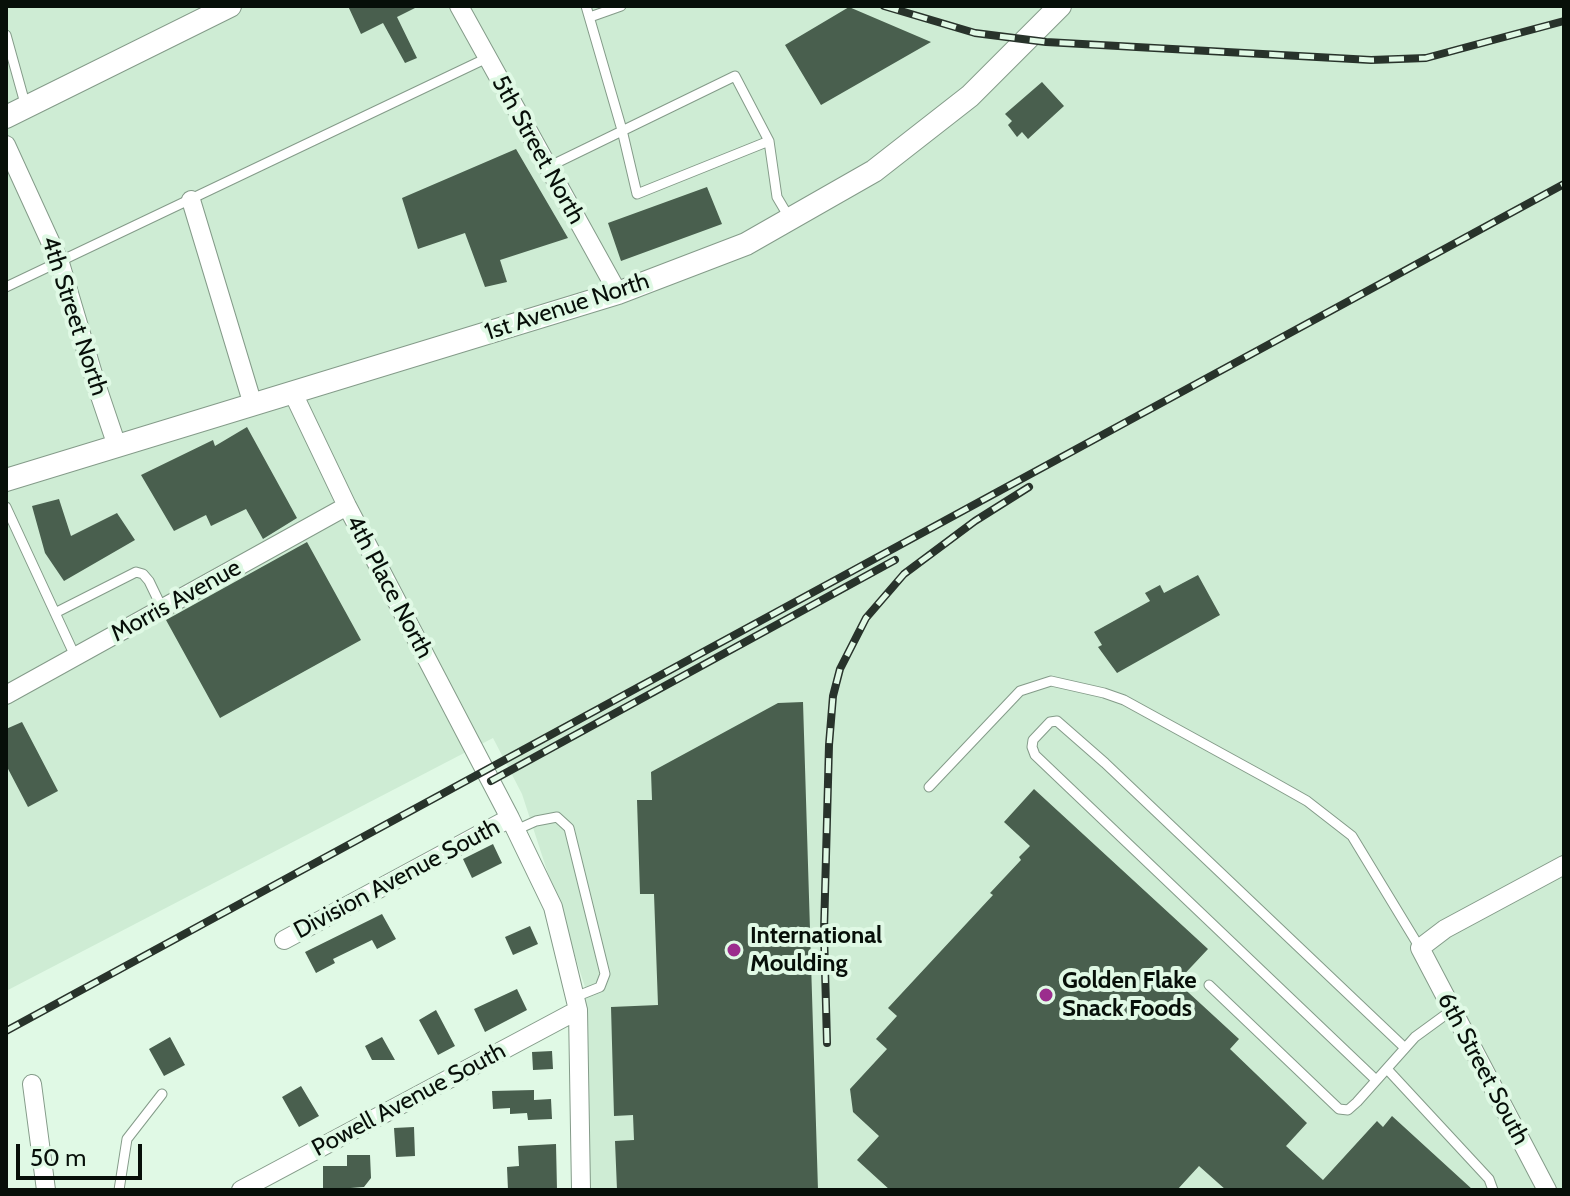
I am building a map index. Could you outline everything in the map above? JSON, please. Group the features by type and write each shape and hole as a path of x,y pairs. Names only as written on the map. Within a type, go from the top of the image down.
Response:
{"street":[{"path":"16,112 230,6"},
{"name":"5th Street North","path":"459,6 618,293"},
{"name":"1st Avenue North","path":"6,480 618,293 746,244 874,171 970,96 1060,6"},
{"name":"4th Street North","path":"6,145 60,263 117,446"},
{"path":"191,200 253,405"},
{"name":"4th Place North","path":"292,391 347,506 491,781 553,907 577,1004 581,1190"},
{"name":"Morris Avenue","path":"6,695 347,506"},
{"name":"Division Avenue South","path":"284,940 513,824"},
{"path":"1420,948 1445,929 1564,865"},
{"name":"6th Street South","path":"1420,948 1547,1190"},
{"name":"Powell Avenue South","path":"241,1190 577,1004"},
{"path":"32,1084 46,1190"}],"lane":[{"path":"586,6 637,194 769,141"},
{"path":"590,17 621,6"},
{"path":"6,35 16,112"},
{"path":"6,287 487,58"},
{"path":"548,167 735,76 769,141 777,197 790,219"},
{"path":"6,507 75,657"},
{"path":"55,613 136,572 149,581 162,608"},
{"path":"929,787 1020,691 1051,681 1104,693 1124,700 1307,801 1352,836 1420,948"},
{"path":"1376,1080 1035,755 1033,740 1050,722 1057,721 1405,1048"},
{"path":"513,824 557,817 569,828 605,974 600,987 577,1004"},
{"path":"1209,985 1339,1109 1348,1110 1415,1037 1452,1010"},
{"path":"1387,1069 1489,1179 1493,1190"},
{"path":"119,1190 127,1139 162,1094"}],"shaded area":[{"path":"6,6 1564,6 1564,1190 589,1190 585,987 522,794 493,738 6,991"}],"building":[{"path":"348,6 419,6 397,17 417,58 405,63 383,23 361,34"},
{"path":"849,7 931,42 821,105 785,45"},
{"path":"1042,82 1064,106 1028,139 1022,132 1017,137 1008,125 1012,121 1005,114"},
{"path":"516,149 568,238 500,260 507,282 485,287 465,233 418,249 402,198"},
{"path":"707,187 722,224 621,261 608,223"},
{"path":"247,427 297,518 263,539 246,509 211,526 206,515 174,531 141,475 213,440 215,446"},
{"path":"59,499 71,536 117,513 135,540 64,581 45,553 32,506"},
{"path":"307,542 361,640 220,718 166,620"},
{"path":"1198,575 1220,615 1117,673 1098,647 1102,645 1094,632 1150,601 1145,593 1160,585 1164,593"},
{"name":"International Moulding","path":"803,702 818,1190 617,1190 615,1141 634,1140 633,1115 614,1116 611,1007 658,1005 654,894 640,894 637,800 652,800 651,772 778,703"},
{"path":"22,722 58,791 28,807 6,765 6,729"},
{"name":"Golden Flake Snack Foods","path":"1034,789 1208,949 1177,982 1239,1039 1230,1049 1307,1123 1286,1146 1323,1180 1377,1121 1383,1127 1392,1116 1473,1190 1226,1190 1199,1166 1177,1190 890,1190 857,1160 879,1136 853,1112 850,1089 887,1049 876,1039 897,1016 888,1008 993,895 990,893 1021,860 1019,857 1030,846 1004,822"},
{"path":"493,844 502,863 472,878 463,859"},
{"path":"382,914 396,939 377,949 372,940 333,959 335,963 316,973 305,952"},
{"path":"530,926 538,944 513,955 505,937"},
{"path":"517,989 527,1010 485,1032 474,1009"},
{"path":"436,1010 455,1046 438,1055 419,1020"},
{"path":"170,1037 185,1065 164,1076 149,1049"},
{"path":"382,1037 395,1060 372,1060 365,1046"},
{"path":"552,1051 553,1069 533,1070 532,1052"},
{"path":"301,1086 319,1116 299,1127 282,1097"},
{"path":"534,1090 534,1100 551,1099 552,1119 528,1120 527,1113 510,1114 510,1108 493,1109 492,1091"},
{"path":"414,1127 415,1156 396,1157 394,1128"},
{"path":"556,1144 557,1190 508,1190 507,1167 519,1166 518,1146"},
{"path":"347,1155 370,1155 371,1178 364,1187 323,1190 323,1166 347,1166"}],"railway":[{"path":"884,6 975,33 1046,42 1371,60 1426,58 1564,21"},
{"path":"6,1031 1564,184"},
{"path":"827,1043 824,931 829,745 833,696 840,669 866,618 904,574 975,521 1029,487"},
{"path":"491,781 895,560"}],"place":[{"name":"International Moulding","path":"734,950"},
{"name":"Golden Flake Snack Foods","path":"1046,995"}]}
